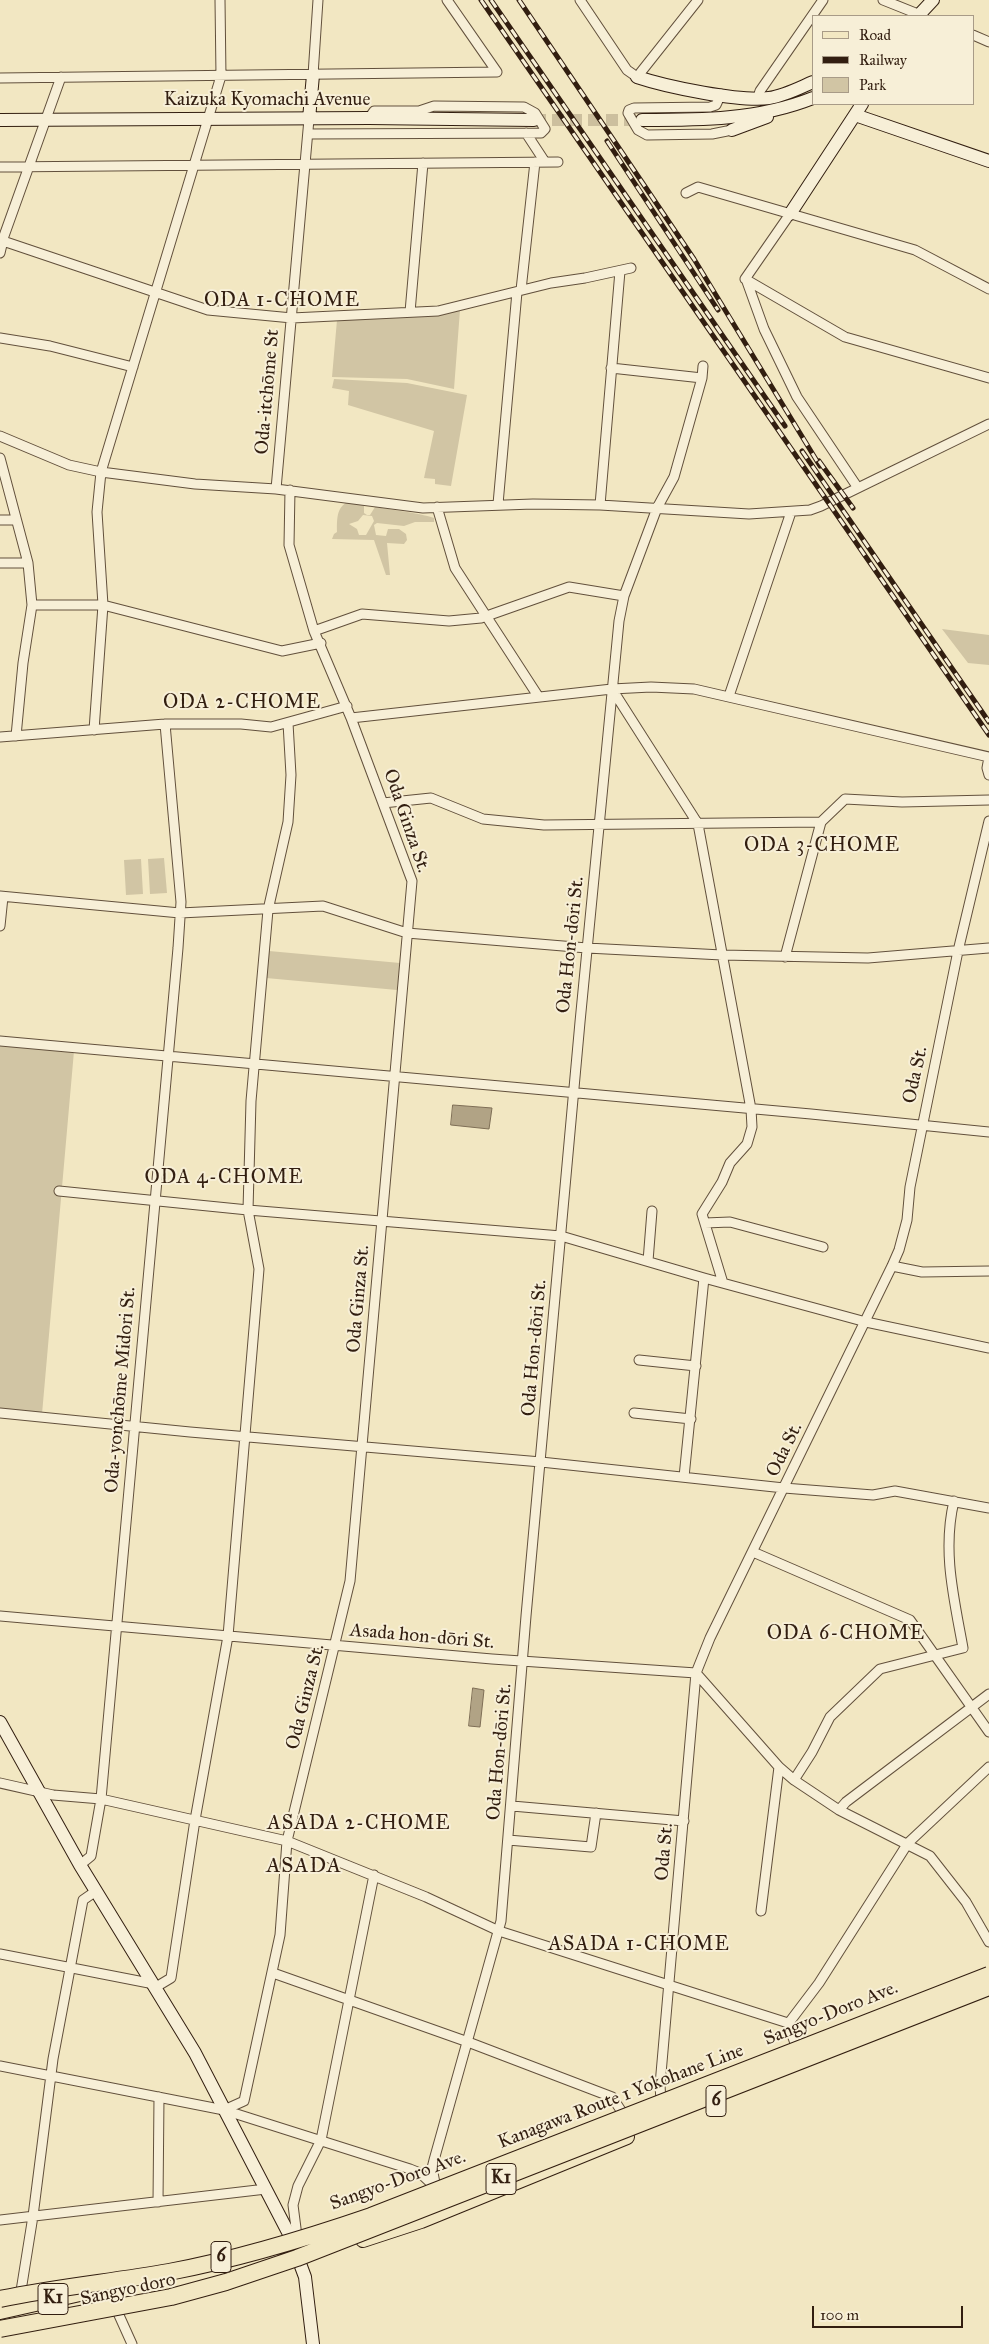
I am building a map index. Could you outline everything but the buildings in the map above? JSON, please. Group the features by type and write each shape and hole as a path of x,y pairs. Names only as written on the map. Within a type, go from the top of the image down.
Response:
{"highway":[{"name":"Kanagawa Route 1 Yokohane Line","path":"0,2300 168,2272 223,2261 290,2244 371,2216 989,1975"},
{"name":"Kanagawa Route 1 Yokohane Line","path":"0,2329 171,2297 226,2282 298,2258 989,1987"},
{"name":"K1","path":"0,2311 192,2268 251,2248"},
{"path":"0,2324 261,2272"}],"main road":[{"name":"Sangyo-Doro Ave.","path":"0,2300 167,2270 370,2214 661,2101 799,2055 989,1970"},
{"name":"Sangyo-Doro Ave.","path":"261,2272 300,2261 443,2212 989,1992"},
{"name":"Sangyo doro","path":"0,2334 118,2313 174,2300 261,2272"}],"street":[{"path":"94,730 103,606 97,512 101,472 221,76 220,0"},
{"path":"309,119 318,0"},
{"path":"0,78 497,72 447,0"},
{"path":"580,0 627,70 637,77 657,84 721,94 758,97 781,95 812,82"},
{"path":"637,77 698,0"},
{"path":"813,15 823,0"},
{"path":"883,0 918,15"},
{"path":"921,15 933,0"},
{"path":"758,97 760,91 812,16"},
{"path":"974,35 989,42"},
{"path":"0,253 62,77"},
{"path":"721,94 716,105 710,107 634,108 628,110 628,113 638,130 647,135 712,134 732,130 761,120 792,105"},
{"path":"642,120 716,120 792,105 812,98"},
{"path":"746,279 861,105"},
{"path":"308,134 541,133 545,129 536,113 524,107 434,106 419,111 374,111 369,118"},
{"path":"855,115 989,161"},
{"name":"Kaizuka Kyomachi Avenue","path":"0,120 369,118 534,120"},
{"name":"Oda-itchōme St","path":"276,489 309,119"},
{"path":"498,504 519,291 540,162 526,132"},
{"path":"0,167 423,163 498,166 558,162"},
{"path":"410,312 423,163"},
{"path":"686,194 698,187 915,250 989,289"},
{"path":"3,241 208,310 292,318 438,311 519,291 631,268"},
{"path":"600,505 620,271"},
{"path":"746,279 845,337 989,378"},
{"path":"746,279 764,329 797,397 858,488"},
{"path":"0,338 50,346 133,367"},
{"name":"Oda Hon-dōri St.","path":"443,2212 432,2168 500,1931 587,948 619,621 624,596 657,508 674,476 702,378 703,366"},
{"path":"611,368 702,378"},
{"path":"0,436 69,465 101,472 195,484 290,490 406,506 437,507 498,504 600,505 749,514 791,512 816,508 989,424"},
{"path":"0,458 28,563 32,605 23,663 16,736"},
{"name":"Oda Ginza St.","path":"224,2110 244,2101 280,1935 287,1841 336,1646 350,1580 412,881 351,718 321,643 314,631 289,545 290,490"},
{"path":"437,507 455,568 538,696"},
{"path":"729,696 791,512"},
{"path":"0,520 16,520"},
{"path":"0,563 28,563"},
{"path":"314,631 362,614 449,621 487,616 569,587 624,596"},
{"path":"32,605 103,606 282,651 321,643"},
{"path":"351,718 612,689 651,687 694,689 989,757 987,768 989,775"},
{"path":"612,689 698,824 751,1109 752,1127 747,1144 730,1163 722,1182 702,1214 723,1283"},
{"path":"0,737 165,724 241,724 271,727 346,706"},
{"path":"0,1954 155,1985 171,1978 195,1820 228,1636 259,1269 248,1210 254,1064 268,910 288,822 291,775 288,723"},
{"name":"Oda-yonchōme Midori St.","path":"80,1865 91,1856 101,1799 180,912 165,724"},
{"path":"383,803 431,798 491,821 544,825 600,826 821,822"},
{"path":"785,957 821,822 845,799 902,802 989,800"},
{"name":"Oda St.","path":"661,2101 660,2085 696,1673 710,1638 866,1322 899,1250 907,1220 909,1190 958,951 989,821"},
{"path":"0,926 2,896 180,912 268,910 323,906 407,933 587,948 722,956 868,958 989,948"},
{"path":"0,1041 574,1092 989,1132"},
{"path":"59,1191 248,1210 562,1236 704,1278 866,1322 989,1348"},
{"path":"648,1261 652,1211"},
{"path":"705,1223 730,1222 823,1247"},
{"path":"892,1266 922,1272 989,1271"},
{"path":"684,1477 704,1278"},
{"path":"639,1360 696,1366"},
{"path":"634,1412 691,1418"},
{"path":"0,1413 541,1462 784,1488 873,1495 895,1492 989,1508"},
{"path":"794,1780 812,1752 830,1716 880,1669 963,1648 948,1570 950,1518 954,1501"},
{"path":"753,1552 910,1620 989,1732"},
{"name":"Asada hon-dōri St.","path":"0,1616 336,1646 696,1673"},
{"path":"696,1673 779,1767 794,1780 838,1810 930,1856 966,1902 989,1942"},
{"path":"838,1810 989,1694"},
{"path":"0,1722 80,1865 195,2053 266,2189 294,2236"},
{"path":"761,1911 779,1767"},
{"path":"788,2024 819,1983 908,1844 989,1767"},
{"path":"0,1783 39,1790 53,1795 101,1799 287,1841 426,1896 500,1931 788,2024"},
{"path":"512,1806 684,1821"},
{"path":"508,1840 591,1847 596,1813"},
{"path":"313,2344 305,2277 294,2236 293,2205 298,2186 321,2140 374,1876"},
{"path":"20,2297 33,2216 53,2058 83,1900 96,1891"},
{"path":"273,1972 612,2096 624,2115"},
{"path":"788,2024 799,2055"},
{"path":"0,2066 224,2110 410,2169 420,2173 436,2188"},
{"path":"158,2202 159,2097"},
{"path":"0,2220 266,2189"},
{"path":"118,2313 132,2344"}],"green space":[{"path":"460,310 454,389 407,379 332,377 337,320"},
{"path":"334,379 407,383 467,395 451,486 435,484 435,479 424,478 434,431 348,405 349,391 332,388"},
{"path":"352,501 364,505 364,513 367,515 370,515 375,507 434,518 434,522 415,522 404,526 377,523 374,525 376,535 386,536 388,529 399,529 406,534 407,540 404,544 387,543 390,575 386,575 374,540 332,539 337,532 338,513 343,505","holes":["363,515 372,516 374,521 366,535 359,535 357,529 349,524 358,521"]},
{"path":"942,629 989,635 989,665 968,663"},
{"path":"164,858 167,893 150,894 148,859"},
{"path":"141,859 143,894 126,895 124,860"},
{"path":"269,951 400,963 397,990 266,978"},
{"path":"0,1044 74,1051 42,1414 0,1409"}],"shaded area":[{"path":"453,1105 492,1108 489,1129 451,1125"},
{"path":"473,1688 484,1690 480,1727 469,1726"}],"tunnel":[{"path":"534,120 642,120"}],"railway":[{"path":"481,0 989,735"},
{"path":"491,0 785,426"},
{"path":"519,0 694,259 820,466"},
{"path":"607,141 718,310"},
{"path":"802,451 989,722"},
{"path":"819,461 853,508"}],"district":[{"name":"ODA 1-CHOME","path":"282,301"},
{"name":"ODA 2-CHOME","path":"242,703"},
{"name":"ODA 3-CHOME","path":"822,846"},
{"name":"ODA 4-CHOME","path":"224,1178"},
{"name":"ODA 6-CHOME","path":"846,1634"},
{"name":"ASADA 2-CHOME","path":"359,1824"},
{"name":"ASADA","path":"304,1867"},
{"name":"ASADA 1-CHOME","path":"639,1945"}]}
